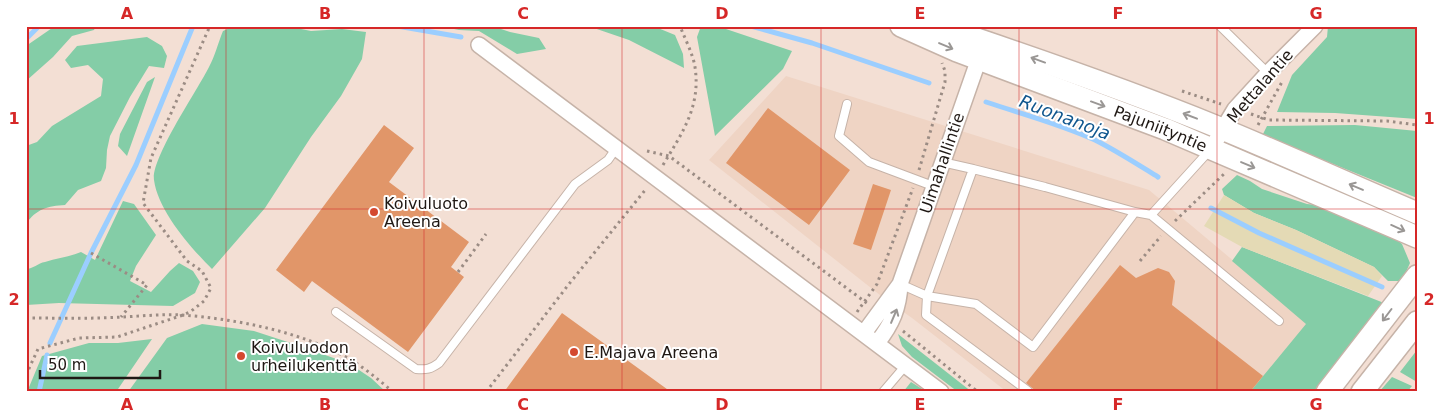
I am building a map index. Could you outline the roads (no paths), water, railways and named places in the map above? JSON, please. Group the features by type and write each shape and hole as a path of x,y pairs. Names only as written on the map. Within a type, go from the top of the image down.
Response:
{"street":[{"name":"Pajuniityntie","path":"901,26 1141,98 1223,130 1417,213"},
{"name":"Pajuniityntie","path":"938,26 982,50 1417,237"},
{"name":"Mettalantie","path":"1211,149 1236,109 1268,72 1315,26"},
{"path":"479,45 656,176 941,392"},
{"name":"Uimahallintie","path":"877,343 892,322 897,310 900,284 982,50"},
{"path":"1327,392 1417,276"},
{"name":"Uimahallintie","path":"864,333 900,284"},
{"path":"1362,392 1417,322"}],"lane":[{"path":"1220,26 1268,72"},
{"path":"848,104 839,136 869,162 934,186"},
{"path":"336,312 416,369 426,370 433,368 439,363 575,184 608,160 617,147"},
{"path":"1151,214 1211,149"},
{"path":"942,162 1045,187 1135,212 1151,214 1280,321"},
{"path":"973,169 927,296 926,315 1028,391"},
{"path":"900,284 927,296 976,304 1033,347 1135,212"},
{"path":"883,392 906,365"}],"waterway":[{"path":"26,39 39,26"},
{"path":"50,343 91,253 136,165 193,26"},
{"path":"397,26 461,37"},
{"name":"Ruonanoja","path":"751,26 812,43 929,83"},
{"name":"Ruonanoja","path":"986,102 1082,134 1119,153 1158,177"},
{"name":"Ruonanoja","path":"1211,208 1259,233 1382,287"},
{"path":"39,392 47,355"}],"place":[{"name":"Koivuluoto Areena","path":"374,212"},
{"name":"E.Majava Areena","path":"574,352"},
{"name":"Koivuluodon urheilukenttä","path":"241,356"}]}
